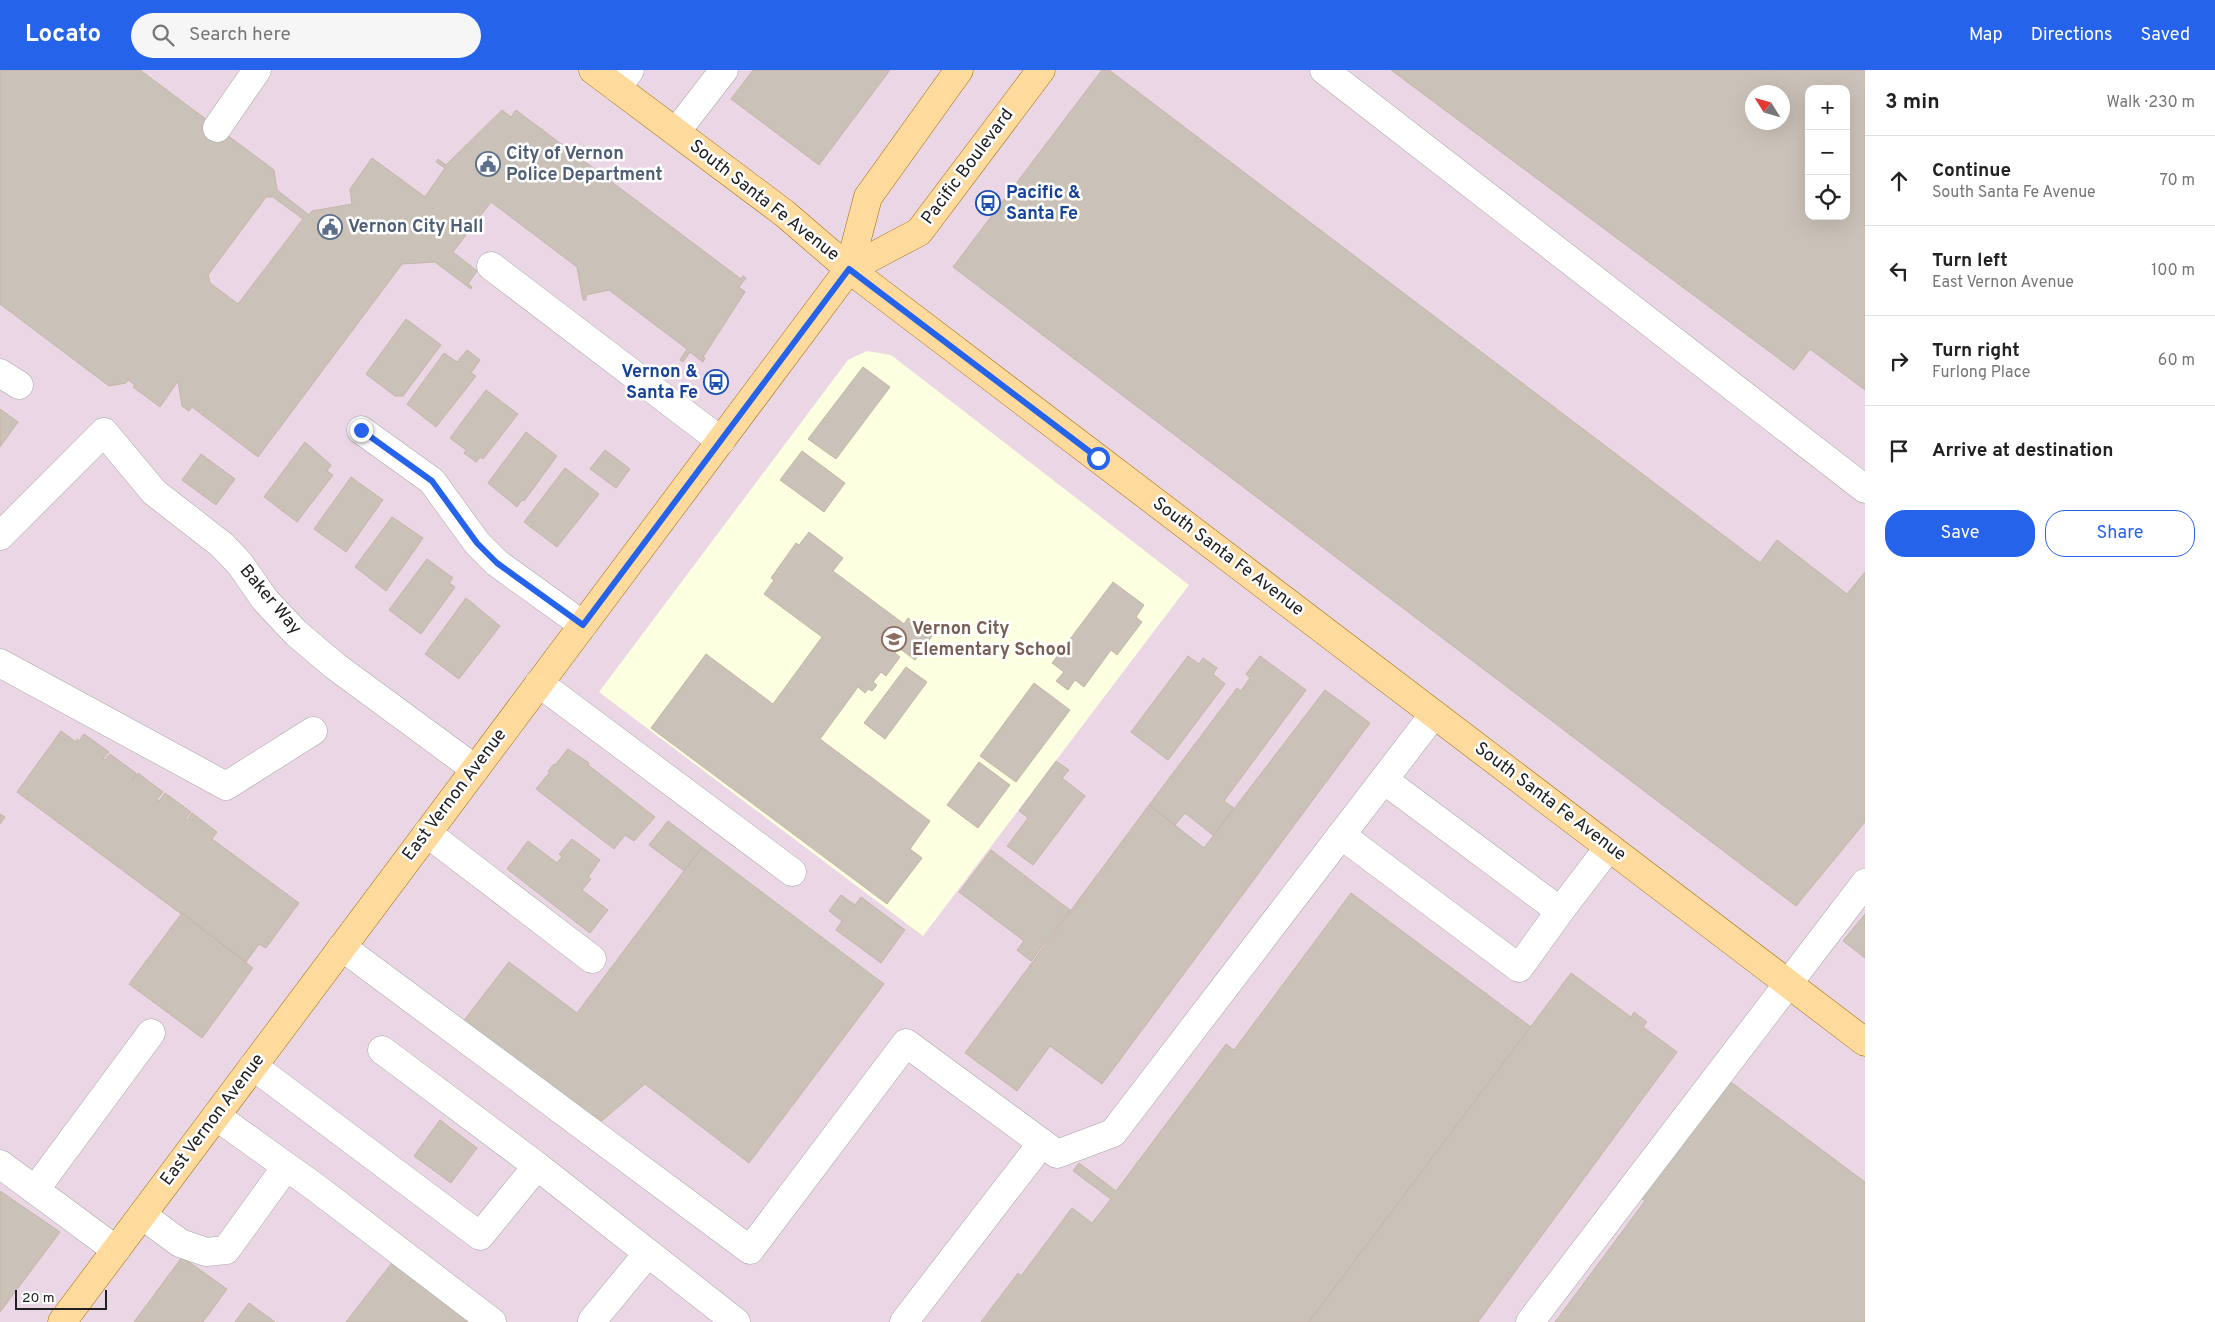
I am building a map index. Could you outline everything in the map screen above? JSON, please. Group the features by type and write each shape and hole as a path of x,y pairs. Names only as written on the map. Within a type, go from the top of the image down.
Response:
{"main road":[{"name":"South Santa Fe Avenue","path":"593,70 623,79 676,132 784,213 849,269 1865,1042"},
{"path":"849,269 868,197 959,70"},
{"name":"Pacific Boulevard","path":"849,269 919,232 1041,70"},
{"name":"East Vernon Avenue","path":"62,1322 849,269"}],"street":[{"path":"217,128 257,70"},
{"path":"676,132 724,70"},
{"path":"1324,70 1865,489"},
{"path":"491,266 721,441"},
{"path":"361,430 432,481 477,543 497,563 583,625"},
{"name":"Baker Way","path":"0,536 104,432 154,492 222,545 240,564 265,600 296,633 335,666 475,770"},
{"path":"0,663 226,786 313,731"},
{"path":"539,683 792,872"},
{"path":"342,947 750,1250 906,1043 1057,1154 1113,1133 1434,714"},
{"path":"1384,780 1560,911"},
{"path":"427,833 592,959"},
{"path":"1341,835 1520,968 1560,911 1609,847"},
{"path":"1530,1322 1865,883"},
{"path":"35,1190 151,1033"},
{"path":"382,1050 537,1166 736,1322"},
{"path":"253,1066 480,1236 537,1166"},
{"path":"216,1116 315,1187 492,1322"},
{"path":"904,1322 1042,1142"},
{"path":"0,1164 116,1250"},
{"path":"142,1215 180,1243 206,1252 226,1250 286,1167"},
{"path":"594,1322 592,1320 648,1253"}],"shaded area":[{"path":"0,70 1865,70 1865,1322 0,1322"},
{"name":"Vernon City Elementary School","path":"867,351 891,355 1189,585 923,936 599,692 848,360"}],"building":[{"path":"0,70 140,70 274,170 277,190 309,215 312,211 352,204 350,189 372,158 425,197 445,168 436,162 438,159 446,165 502,110 511,117 516,110 741,279 743,276 746,278 739,287 745,292 703,357 705,358 703,362 690,352 683,362 680,360 687,349 609,290 586,295 586,300 583,300 577,267 491,202 453,252 477,271 468,284 472,287 471,289 435,262 402,264 258,457 192,407 189,411 182,406 178,381 160,407 133,387 135,385 128,380 126,383 109,386 0,304","holes":["266,197 273,197 303,219 238,304 210,283 208,275"]},
{"path":"753,70 890,70 819,165 731,99"},
{"path":"1102,70 1109,70 1760,563 1777,540 1847,594 1865,572 1865,822 1796,906 953,267"},
{"path":"1391,70 1865,70 1865,390 1810,349 1794,370"},
{"path":"406,319 441,345 403,396 395,396 366,374"},
{"path":"467,350 480,360 471,373 476,376 436,427 407,404 444,353 457,362"},
{"path":"863,367 890,387 836,459 808,439"},
{"path":"486,390 518,414 483,459 480,457 476,462 464,453 466,450 450,438"},
{"path":"0,409 18,422 0,447"},
{"path":"526,432 557,456 524,501 522,500 517,507 488,483"},
{"path":"305,442 331,465 327,471 333,475 297,522 264,497"},
{"path":"605,450 630,469 616,488 590,469"},
{"path":"802,451 845,483 824,512 780,480"},
{"path":"201,454 235,479 216,505 182,480"},
{"path":"565,468 599,494 557,547 524,522"},
{"path":"351,477 383,500 346,552 314,529"},
{"path":"392,517 423,538 386,591 355,567"},
{"path":"809,532 843,558 833,571 904,624 908,618 932,636 915,660 899,648 895,653 900,657 886,676 881,672 873,682 877,685 872,691 868,689 865,693 858,687 820,739 930,821 910,849 922,858 887,904 651,728 706,654 773,704 822,637 764,594 774,580 771,578 796,543 799,545"},
{"path":"427,559 453,578 449,583 455,587 421,634 389,610"},
{"path":"1113,582 1144,605 1136,617 1142,622 1117,655 1111,650 1084,687 1075,680 1068,690 1056,681 1064,672 1052,663"},
{"path":"466,598 500,626 459,679 425,654"},
{"path":"1188,656 1199,664 1203,658 1217,668 1213,674 1225,684 1168,760 1131,732"},
{"path":"1260,656 1306,690 1224,801 1234,808 1214,836 1185,813 1175,825 1149,805 1237,688 1241,691 1250,678 1246,674"},
{"path":"906,667 927,682 885,739 864,723"},
{"path":"1034,683 1070,710 1016,782 980,756"},
{"path":"1325,690 1370,723 1102,1084 1050,1046 1017,1091 965,1053 1149,805 1204,848"},
{"path":"61,731 76,742 84,734 109,752 103,759 105,760 110,754 136,773 132,780 138,773 163,792 157,799 159,801 165,793 191,812 185,819 187,820 192,813 217,832 212,839 299,903 266,948 259,944 246,962 17,792"},
{"path":"568,749 589,763 588,765 655,817 634,841 625,835 614,849 536,789 550,772 548,771"},
{"path":"1056,761 1069,770 1062,778 1085,796 1033,865 1007,846 1028,818 1019,811"},
{"path":"979,762 1010,785 978,828 947,805"},
{"path":"0,814 5,817 0,824"},
{"path":"668,821 702,847 684,871 649,845"},
{"path":"572,839 600,860 588,877 591,879 582,890 608,910 590,933 507,869 528,841 557,863 562,857 559,854"},
{"path":"702,847 884,984 749,1163 645,1084 597,1125 462,1023 509,962 577,1013"},
{"path":"991,850 1070,910 1031,961 1017,950 1024,941 959,892"},
{"path":"1351,893 1531,1027 1309,1322 981,1322 1018,1273 1021,1276 1072,1208 1092,1223 1111,1199 1073,1171 1079,1163 1116,1191 1226,1044 1234,1050"},
{"path":"841,895 855,905 861,897 905,930 881,963 836,930 842,921 829,911"},
{"path":"182,913 253,968 202,1038 129,984"},
{"path":"1865,914 1865,958 1843,941"},
{"path":"1571,973 1631,1017 1634,1012 1647,1022 1643,1027 1677,1052 1478,1322 1309,1322"},
{"path":"1728,1080 1865,1182 1865,1322 1555,1322 1645,1201 1641,1198"},
{"path":"440,1120 477,1148 451,1183 414,1156"},
{"path":"0,1191 60,1232 0,1312"},
{"path":"182,1257 227,1289 203,1322 134,1322"},
{"path":"395,1259 477,1322 346,1322"},
{"path":"249,1303 275,1322 235,1322"}],"place":[{"name":"City of Vernon Police Department","path":"488,164"},
{"name":"Pacific & Santa Fe","path":"988,203"},
{"name":"Vernon City Hall","path":"330,227"},
{"name":"Vernon & Santa Fe","path":"716,382"},
{"name":"Vernon City Elementary School","path":"894,639"}],"route":[{"path":"361,430 432,481 477,543 497,563 583,625 849,269 1098,458"}]}
